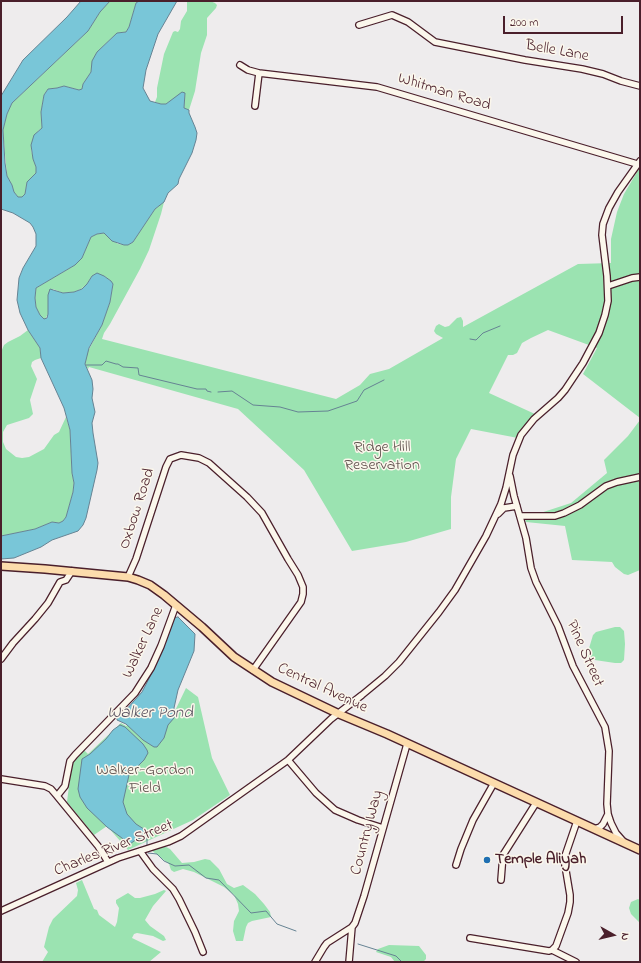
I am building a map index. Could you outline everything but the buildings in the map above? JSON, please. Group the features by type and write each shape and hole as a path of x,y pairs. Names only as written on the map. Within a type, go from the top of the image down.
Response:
{"main road":[{"name":"Central Avenue","path":"1,566 128,577 150,585 176,605 234,657 272,682 339,714 640,850"}],"street":[{"name":"Belle Lane","path":"359,25 392,15 408,22 435,42 524,60 582,69 640,86"},
{"name":"Whitman Road","path":"240,65 248,70 259,73 377,87 639,163"},
{"path":"255,106 259,73"},
{"name":"Charles River Street","path":"1,911 108,862 130,853 168,842 181,836 288,760 330,720 385,676 399,662 432,621 454,590 485,538 497,514 506,488 513,455 521,435 534,419 565,390 583,363 595,339 605,315 608,301 608,286 602,235 603,224 612,203 639,163"},
{"path":"608,286 632,278 640,277"},
{"name":"Oxbow Road","path":"128,577 136,559 166,467 170,459 181,455 199,458 209,463 262,513 298,575 303,587 301,602 252,670"},
{"name":"Pine Street","path":"510,471 511,484 526,541 531,568 536,582 558,626 573,666 605,727 609,751 606,804 611,823 616,833 625,843"},
{"path":"520,516 555,516 564,514 580,505 606,486 617,482 640,478"},
{"path":"497,514 504,508 517,506"},
{"path":"1,659 48,603 60,582 59,570"},
{"path":"60,582 66,580 72,571"},
{"name":"Walker Lane","path":"57,796 65,786 70,761 74,755 135,693 151,668 176,605"},
{"name":"Country Way","path":"348,962 352,927 355,923 364,896 407,744"},
{"path":"288,760 316,793 335,810 358,820 383,828"},
{"path":"1,779 45,786 51,789 98,846 108,862"},
{"path":"456,865 458,855 473,820 494,783"},
{"path":"501,880 503,855 536,803"},
{"path":"594,829 603,824 608,814"},
{"path":"470,938 549,952 556,946 569,907 570,895 564,859 577,821"},
{"path":"140,851 153,870 173,889 203,952"},
{"path":"315,962 327,943 352,927"},
{"path":"552,950 576,962"}],"green space":[{"path":"110,1 139,1 136,3 129,27 126,32 117,33 97,52 91,72 83,84 82,89 79,90 64,86 48,89 44,95 41,112 42,128 38,131 31,150 36,167 36,174 27,182 25,194 22,198 18,197 14,192 7,176 3,130 7,114 12,103 88,31 100,12"},
{"path":"187,1 210,1 217,5 207,18 207,35 201,53 195,91 189,110 184,108 185,93 166,104 155,102 164,54 173,32 178,32 180,29 181,21 187,11"},
{"name":"Ridge Hill Reservation","path":"640,167 640,418 583,374 597,348 548,330 531,338 522,343 517,353 508,355 489,393 535,414 518,438 471,429 456,459 451,497 451,529 406,542 352,551 304,470 238,409 89,367 88,369 85,364 87,353 102,325 110,302 113,285 111,281 104,276 92,276 87,284 74,292 63,293 53,289 48,314 45,319 42,319 36,307 36,288 75,265 82,258 91,237 104,233 118,244 128,245 133,242 155,209 164,202 149,250 102,339 336,399 360,385 370,374 389,369 443,338 434,331 436,326 439,324 445,327 449,326 457,318 461,317 463,327 578,264 611,263 611,239 617,212 624,194"},
{"path":"28,330 40,348 41,358 32,362 31,366 37,379 30,400 33,414 29,418 7,425 3,432 3,442 6,449 16,457 29,457 44,449 54,435 59,432 66,417 70,430 72,473 74,483 73,492 66,517 63,521 59,523 52,522 35,529 1,536 1,352 4,345"},
{"path":"640,420 640,570 628,575 624,574 615,567 612,562 572,560 565,526 526,522 525,518 571,503 607,473 604,460 628,436"},
{"path":"620,627 624,631 624,660 621,663 615,663 588,659 587,655 593,635 596,632"},
{"name":"Walker-Gordon Field","path":"186,688 198,697 212,758 230,795 193,820 128,850 107,826 94,835 67,802 72,762 84,750 88,754 121,723 126,726 162,699 172,717"},
{"path":"160,847 170,849 182,863 205,859 210,860 219,869 227,884 234,888 243,885 255,894 270,912 271,917 248,923 243,941 236,941 233,931 234,921 239,911 234,895 224,887 194,872 183,869 174,872 171,870 169,864 151,850"},
{"path":"82,880 94,909 97,910 99,915 115,927 119,908 116,900 128,893 135,898 140,898 164,890 166,891 153,906 145,920 150,926 164,936 166,940 163,941 153,936 137,933 134,934 132,938 161,952 149,962 42,962 48,952 44,947 49,927 53,919 77,896 78,890 76,883"},
{"path":"638,899 640,900 640,923 631,914 629,908 631,902"},
{"path":"389,945 419,946 426,955 426,959 423,962 395,962 391,957 376,952 378,949"}],"water":[{"path":"81,1 110,1 100,12 88,31 12,103 7,114 3,130 5,163 7,176 14,192 18,197 22,197 25,194 27,182 36,173 31,145 34,135 42,128 41,112 44,95 48,89 64,86 79,90 82,89 83,84 91,72 92,61 97,52 117,33 126,32 129,27 136,3 139,1 177,1 158,34 146,70 143,88 150,101 161,104 166,104 182,92 185,93 184,108 189,110 197,133 196,140 192,153 178,184 168,193 164,202 155,209 133,242 128,245 124,245 112,241 104,233 97,234 91,237 82,258 75,265 36,288 36,307 44,319 47,318 48,314 48,295 50,289 63,293 74,292 82,289 92,276 97,273 104,276 113,284 110,302 102,325 89,348 85,364 92,380 92,398 95,412 92,423 98,463 86,518 78,531 52,540 41,547 14,558 1,559 1,536 35,529 52,522 59,523 63,521 66,517 74,483 72,473 70,430 64,408 41,358 40,348 28,330 20,313 17,300 19,278 36,246 36,234 30,223 13,213 1,209 1,96 23,60 67,17"},
{"name":"Walker Pond","path":"178,617 195,634 194,651 178,690 174,708 174,718 168,725 164,738 157,747 154,747 143,740 126,724 117,720 117,718 142,692 154,669 173,618"},
{"name":"Walker Pond","path":"120,725 125,727 143,744 148,753 144,760 129,775 123,802 127,814 136,824 151,835 144,840 138,838 130,844 107,827 87,808 80,797 78,789 82,759 90,754 113,730"}],"waterway":[{"path":"470,339 476,340 483,333 500,326"},
{"path":"86,365 102,365 106,361 123,367 138,368 139,375 197,389 206,389 207,391 211,392"},
{"path":"218,392 232,391 253,405 280,407 298,412 328,411 357,401 364,390 384,380"},
{"path":"147,839 147,846"},
{"path":"148,853 157,854 164,861 175,866 189,865 206,878 219,880 251,913 266,911 277,924 296,931"},
{"path":"358,944 396,956 402,962"}],"place":[{"name":"Temple Aliyah","path":"487,860"}]}
